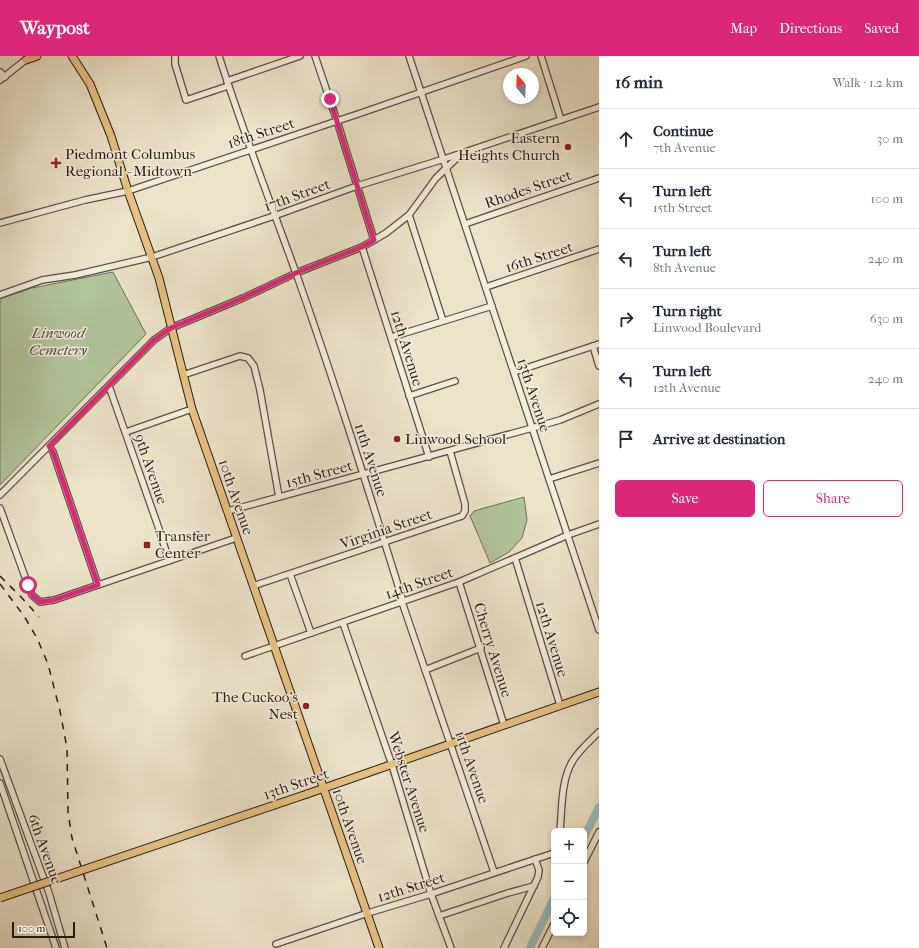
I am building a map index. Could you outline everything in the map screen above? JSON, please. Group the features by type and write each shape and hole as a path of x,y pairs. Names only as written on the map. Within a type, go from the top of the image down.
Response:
{"main road":[{"path":"28,58 37,56"},
{"name":"10th Avenue","path":"72,56 90,84 111,136 128,191 164,294 171,328 192,409 379,948"},
{"name":"13th Street","path":"0,898 323,789 599,692"}],"street":[{"path":"175,56 175,64 186,100 300,56"},
{"name":"11th Avenue","path":"219,56 274,216 296,273 364,475 402,602 494,872"},
{"path":"315,56 374,240"},
{"name":"13th Avenue","path":"409,56 599,630"},
{"name":"18th Street","path":"0,223 85,200 128,191 526,56"},
{"path":"541,56 561,120"},
{"path":"0,72 4,78 28,58"},
{"name":"17th Street","path":"0,294 42,280 152,257 357,186 463,153 599,107"},
{"path":"0,495 154,340 171,328 243,298 296,273 362,247 374,240 397,225 409,214 436,178 463,153"},
{"name":"Rhodes Street","path":"465,224 599,178"},
{"path":"409,214 443,321"},
{"name":"12th Avenue","path":"362,247 392,337 429,457"},
{"name":"16th Street","path":"486,287 599,249"},
{"path":"392,337 492,306"},
{"path":"514,372 599,344"},
{"path":"592,346 599,366"},
{"path":"183,375 240,356 248,358 254,366 256,374 279,497"},
{"path":"409,396 455,381"},
{"name":"9th Avenue","path":"108,387 126,432 169,561"},
{"name":"15th Street","path":"228,511 364,475 560,420 599,404"},
{"path":"126,432 192,409"},
{"path":"49,446 53,452 98,585"},
{"name":"Virginia Street","path":"253,586 464,514 465,504 450,451"},
{"path":"549,479 599,463"},
{"path":"0,508 25,578 33,596 40,602 54,600 236,538"},
{"name":"14th Street","path":"245,656 459,582 568,535 599,524"},
{"name":"12th Avenue","path":"514,558 560,705"},
{"path":"290,574 311,633"},
{"name":"Cherry Avenue","path":"459,582 504,725"},
{"name":"Webster Avenue","path":"343,623 392,765 431,894 451,948"},
{"path":"425,670 481,648"},
{"path":"560,828 567,774 578,754 599,732"},
{"name":"6th Avenue","path":"0,759 46,887 65,948"},
{"name":"6th Avenue","path":"0,782 56,948"},
{"path":"587,855 599,832"},
{"name":"12th Street","path":"276,944 551,854"},
{"path":"504,948 538,877 539,870 535,859"},
{"path":"439,916 508,892 534,886"},
{"path":"542,948 551,930"}],"green space":[{"name":"Linwood Cemetery","path":"113,272 146,334 0,485 0,299 32,288"},
{"path":"524,497 527,520 522,538 509,552 490,563 470,516 474,511"}],"waterway":[{"path":"587,831 599,807"},
{"path":"530,948 553,900"}],"railway":[{"path":"0,576 39,617"},
{"path":"0,584 24,616 37,638 48,664 60,711 67,748 68,813 72,838 107,948"}],"place":[{"name":"Eastern Heights Church","path":"568,147"},
{"name":"Piedmont Columbus Regional - Midtown","path":"56,163"},
{"name":"Linwood School","path":"397,439"},
{"name":"Transfer Center","path":"147,545"},
{"name":"The Cuckoo’s Nest","path":"306,706"}],"route":[{"path":"28,585 32,595 40,602 54,600 98,585 52,449 49,446 154,340 171,328 185,321 243,298 281,279 362,247 374,240 330,99"}]}
